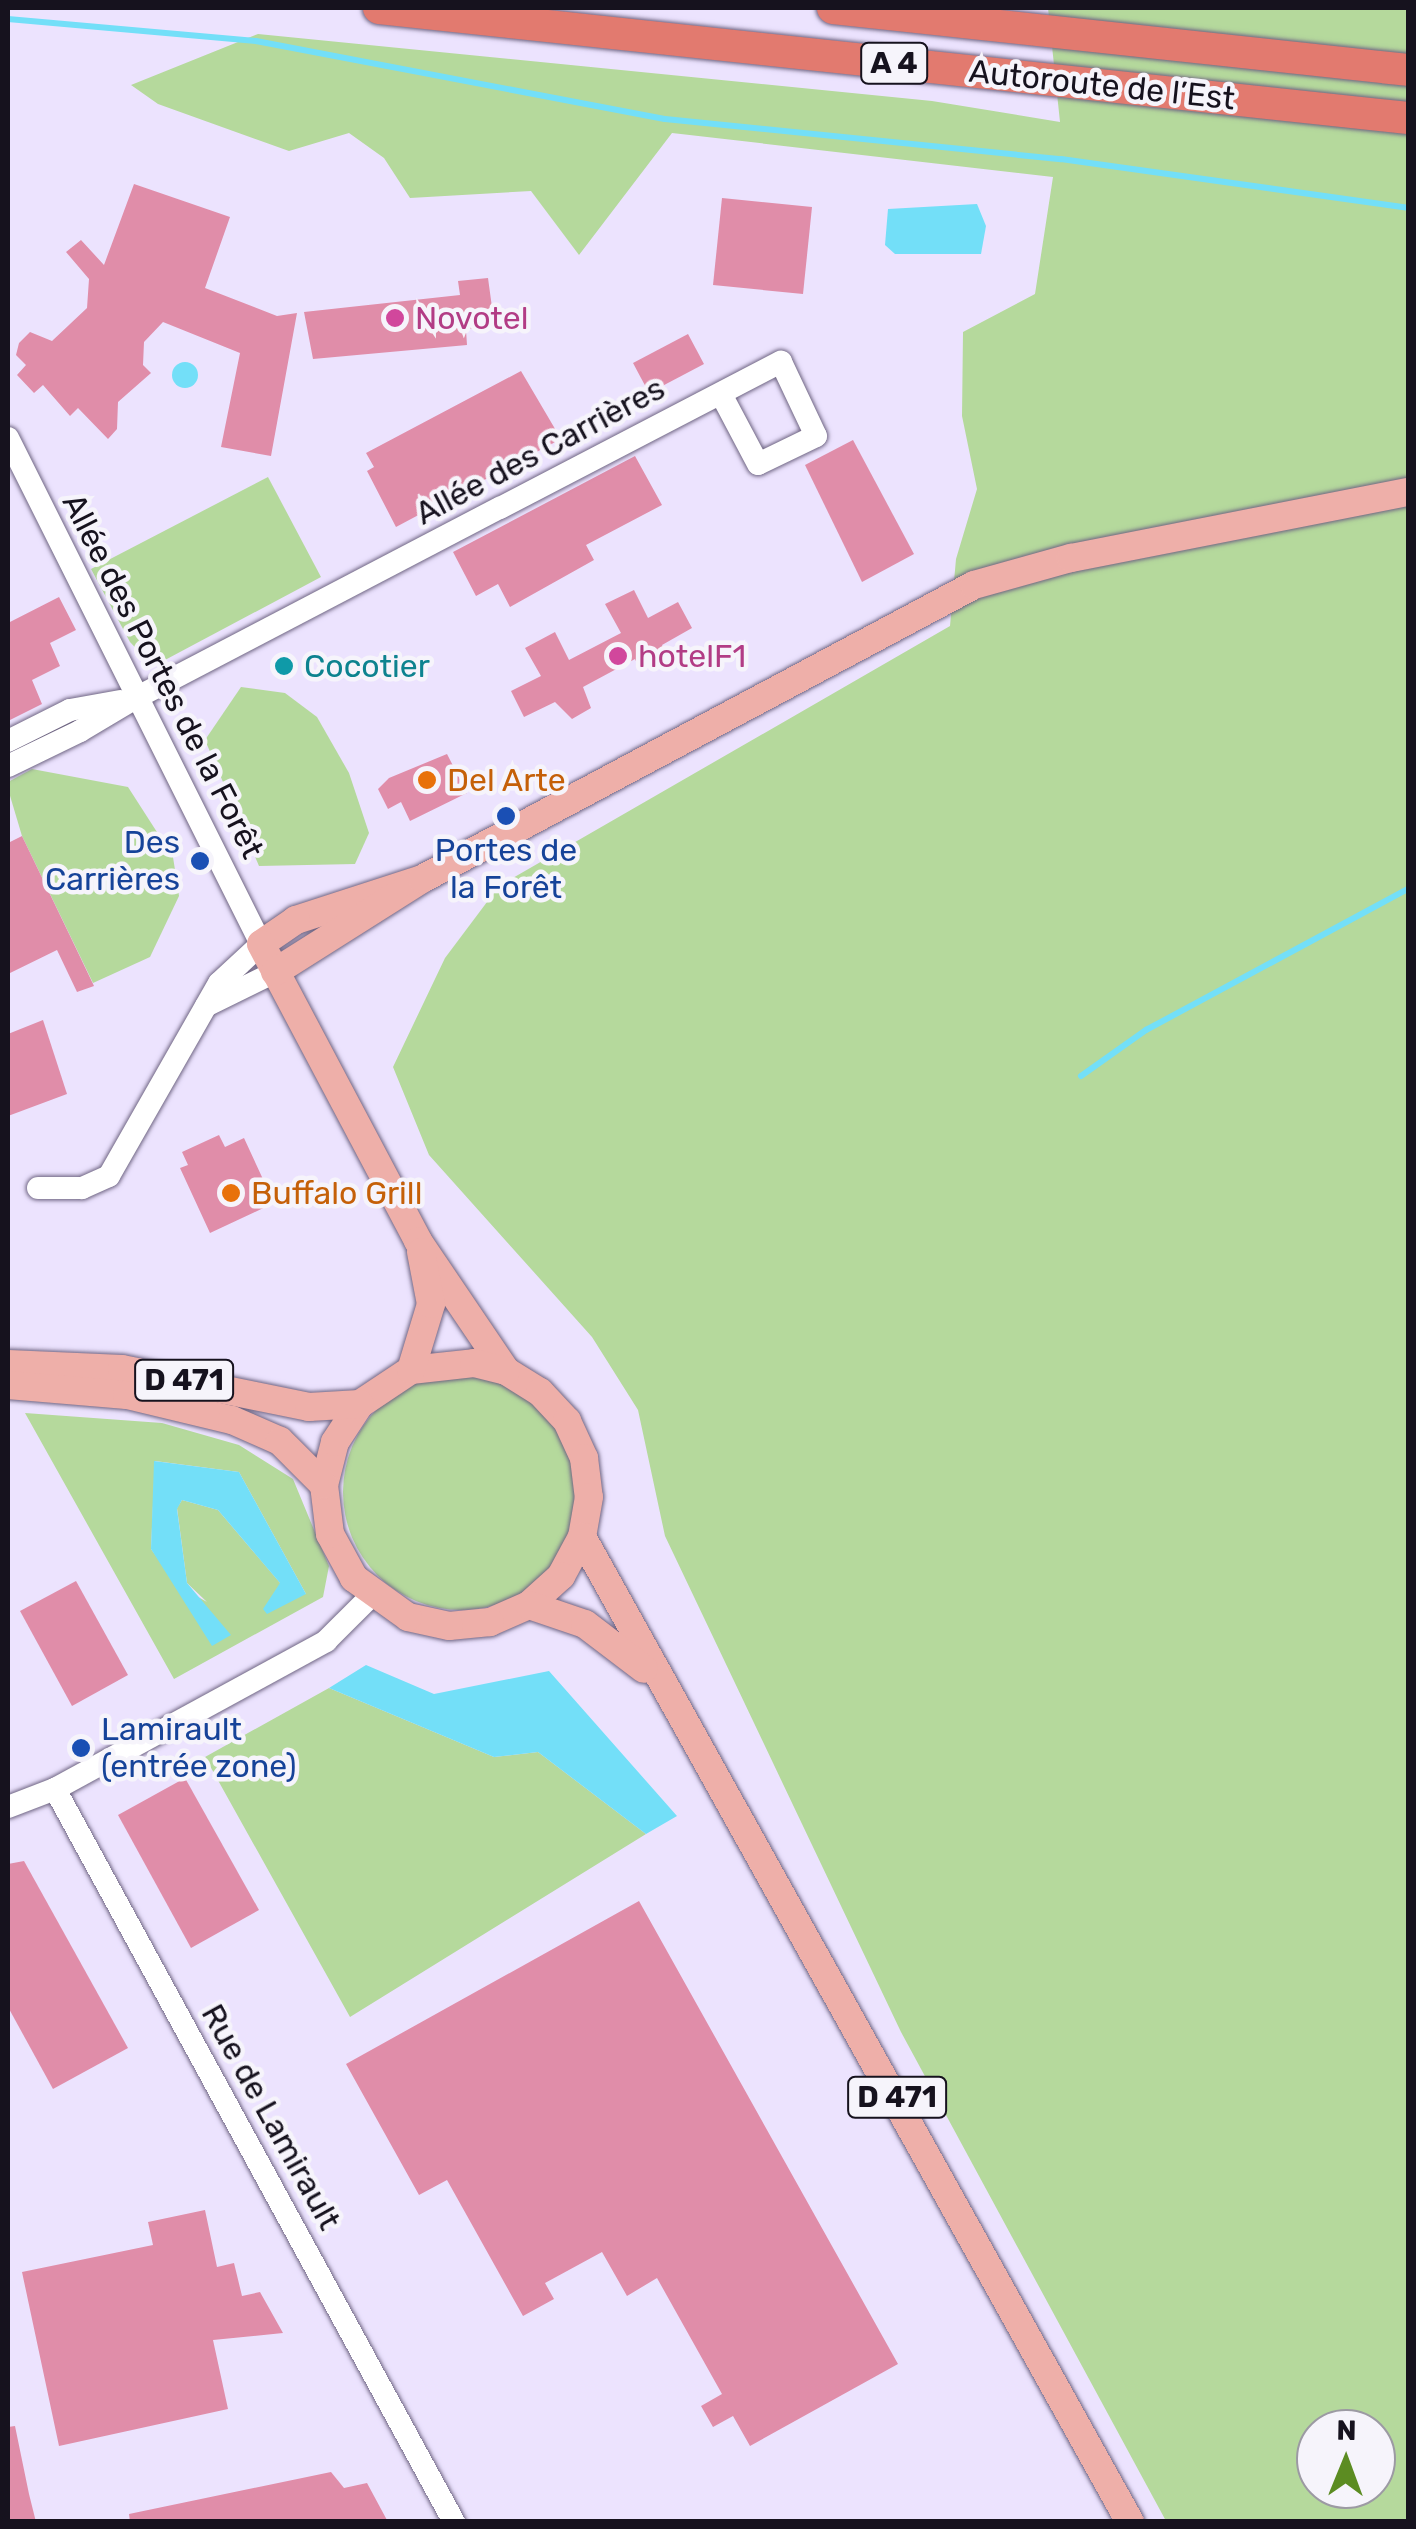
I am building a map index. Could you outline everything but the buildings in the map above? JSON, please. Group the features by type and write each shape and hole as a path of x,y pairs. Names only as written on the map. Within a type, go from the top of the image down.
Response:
{"highway":[{"name":"Autoroute de l’Est","path":"378,8 1408,118"},
{"name":"Autoroute de l’Est","path":"833,8 1408,70"}],"main road":[{"path":"275,972 316,952 422,879 974,585 1071,558 1408,492"},
{"path":"422,879 296,920 261,944 418,1241 506,1372"},
{"path":"300,1021 316,952"},
{"path":"411,1370 431,1304 418,1241"},
{"path":"458,1363 506,1372 540,1392 573,1434 589,1498 582,1537 561,1576 529,1605 490,1622 448,1626 408,1617 372,1596 330,1534 324,1485 335,1442 360,1404 411,1370 458,1363"},
{"name":"D 471","path":"8,1364 122,1369 284,1404 360,1404"},
{"name":"D 471","path":"8,1384 127,1395 232,1420 280,1441 324,1485"},
{"name":"D 471","path":"582,1537 655,1678 694,1736 1130,2522"},
{"name":"D 471","path":"529,1605 585,1624 655,1678"}],"street":[{"name":"Allée des Carrières","path":"8,766 780,362 816,436 758,464 721,394"},
{"name":"Allée des Portes de la Forêt","path":"8,438 134,699 261,944"},
{"path":"8,741 70,710 134,699"},
{"path":"38,1188 82,1188 109,1176 219,982 261,944"},
{"path":"206,1006 275,972"},
{"path":"8,1806 55,1789 326,1640 372,1596"},
{"name":"Rue de Lamirault","path":"55,1789 454,2522"}],"green space":[{"path":"1048,8 1408,8 1408,2521 1166,2521 901,2032 665,1536 638,1410 592,1337 429,1155 393,1067 445,958 499,886 950,626 956,559 977,489 962,416 963,332 1035,294 1053,177 672,133 579,255 531,191 410,198 384,158 349,133 289,151 158,104 131,85 258,34 932,101 1060,122"},
{"path":"268,477 321,577 165,660 145,658 130,642 91,569"},
{"path":"241,687 285,693 317,717 349,773 369,833 355,864 259,866 205,740"},
{"path":"32,769 128,787 173,857 179,896 150,957 93,983 22,836 8,789 8,782"},
{"path":"461,1374 506,1383 544,1409 570,1447 579,1492 570,1537 544,1575 506,1601 461,1610 416,1601 378,1575 352,1537 343,1492 352,1447 378,1409 416,1383"},
{"path":"25,1413 162,1423 239,1445 293,1479 329,1566 323,1597 174,1679","holes":["155,1461 239,1472 306,1594 281,1584 218,1510 182,1500 177,1508 187,1583 207,1602 177,1585 151,1549"]},
{"path":"329,1688 494,1757 538,1752 646,1834 350,2017 205,1757"}],"water":[{"path":"977,204 986,226 981,254 895,254 885,245 888,209"},
{"path":"185,362 194,366 198,375 194,384 185,388 176,384 172,375 176,366"},
{"path":"154,1461 239,1472 306,1594 267,1614 263,1609 280,1583 218,1510 182,1500 177,1509 187,1583 231,1635 212,1646 151,1549"},
{"path":"366,1665 434,1694 549,1671 677,1816 646,1834 538,1752 494,1757 329,1688"}],"waterway":[{"path":"8,19 256,41 665,119 1061,159 1408,208"},
{"path":"1081,1076 1146,1030 1408,889"}],"place":[{"name":"Novotel","path":"395,318"},
{"name":"hotelF1","path":"618,656"},
{"name":"Cocotier","path":"284,666"},
{"name":"Del Arte","path":"427,780"},
{"name":"Portes de la Forêt","path":"506,816"},
{"name":"Des Carrières","path":"200,861"},
{"name":"Buffalo Grill","path":"231,1193"},
{"name":"Lamirault (entrée zone)","path":"81,1748"}]}
